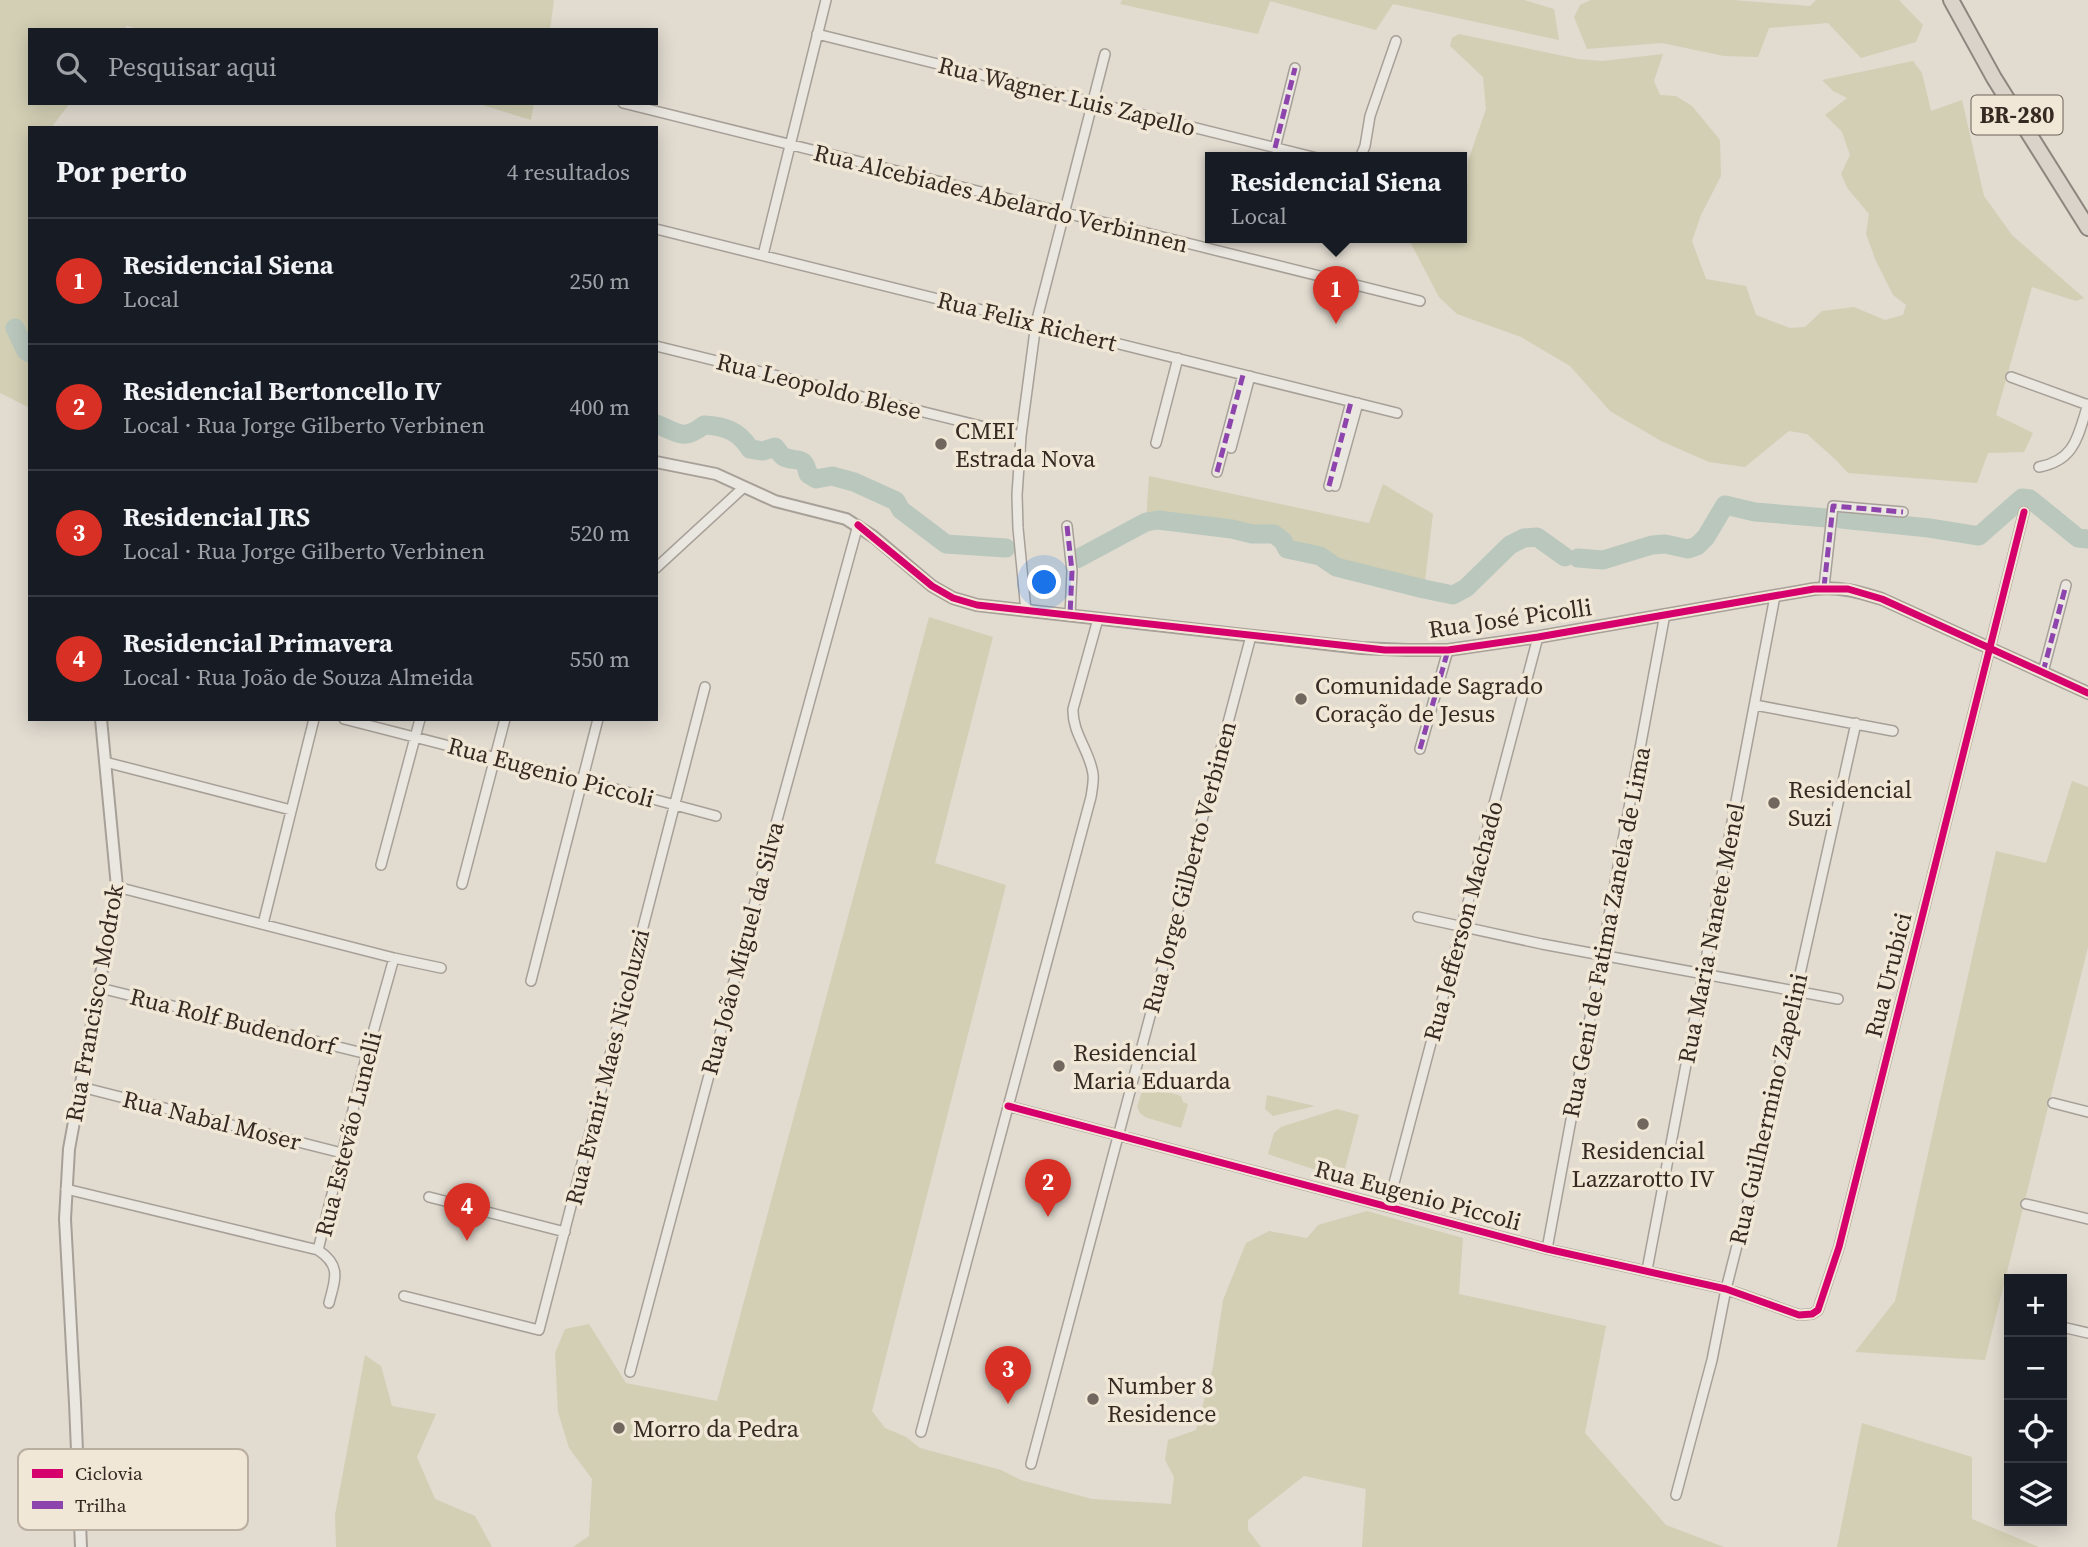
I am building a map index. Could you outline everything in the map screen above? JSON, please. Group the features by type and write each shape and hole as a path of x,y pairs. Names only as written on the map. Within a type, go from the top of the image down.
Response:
{"highway":[{"name":"BR-280","path":"1951,0 1994,78 2088,228"}],"street":[{"path":"764,255 826,0"},
{"name":"Rua Wagner Luis Zapello","path":"817,34 1292,152"},
{"path":"1362,152 1370,116 1396,41"},
{"path":"1026,611 1017,495 1021,436 1036,323 1105,54"},
{"path":"1275,148 1295,68"},
{"name":"Rua Alcebiades Abelardo Verbinnen","path":"631,105 1420,301"},
{"name":"Rua Felix Richert","path":"658,229 1398,413"},
{"name":"Rua Leopoldo Blese","path":"658,346 1021,436"},
{"path":"1156,443 1178,358"},
{"path":"1231,448 1246,376"},
{"path":"1217,472 1246,376"},
{"path":"2011,377 2088,405 2070,451 2057,462 2039,467"},
{"path":"1332,486 1355,402"},
{"name":"Rua José Picolli","path":"658,462 716,474 775,501 835,515 858,525 943,593 977,605 1385,650 1448,650 1824,587 1856,591 1882,599 2088,693"},
{"path":"658,566 744,487"},
{"path":"1824,587 1833,506 1903,512"},
{"name":"Rua Urubici","path":"1818,1310 1839,1247 2024,512"},
{"name":"Rua João Miguel da Silva","path":"629,1372 858,525"},
{"path":"1068,526 1072,571 1070,616"},
{"path":"2043,672 2066,585"},
{"name":"Rua Maria Nanete Menel","path":"1647,1270 1775,596"},
{"name":"Rua Geni de Fatima Zanela de Lima","path":"1546,1249 1665,614"},
{"path":"920,1432 1091,797 1094,776 1073,720 1073,709 1098,619"},
{"name":"Rua Jorge Gilberto Verbinen","path":"1031,1464 1251,636"},
{"name":"Rua Jefferson Machado","path":"1388,1206 1538,637"},
{"path":"1420,749 1448,650"},
{"name":"Rua Evanir Maes Nicoluzzi","path":"404,1296 539,1331 705,687"},
{"path":"1755,705 1893,731"},
{"name":"Rua Francisco Modrok","path":"77,1449 66,1245 66,1189 69,1149 117,887 101,721"},
{"path":"263,923 313,721"},
{"name":"Rua Eugenio Piccoli","path":"352,721 716,816"},
{"path":"381,864 419,721"},
{"path":"462,884 504,721"},
{"path":"531,981 597,721"},
{"name":"Rua Guilhermino Zapelini","path":"1676,1495 1712,1360 1856,723"},
{"path":"105,762 291,810"},
{"path":"117,887 442,968"},
{"path":"1418,917 1601,956 1838,999"},
{"name":"Rua Estevão Lunelli","path":"329,1303 335,1282 335,1269 330,1258 318,1251 394,958"},
{"name":"Rua Rolf Budendorf","path":"100,988 367,1054"},
{"name":"Rua Nabal Moser","path":"81,1087 342,1153"},
{"path":"2053,1103 2088,1112"},
{"name":"Rua Eugenio Piccoli","path":"1008,1106 1546,1249 1726,1289 1799,1315 1812,1314 1818,1310"},
{"path":"66,1189 318,1251"},
{"path":"429,1197 565,1232"},
{"path":"2026,1204 2088,1219"},
{"path":"2067,1328 2088,1333"}],"shaded area":[{"path":"0,0 554,0 550,28 28,28 28,105 68,105 53,126 28,126 28,407 0,393"},
{"path":"1122,0 1524,0 1554,9 1559,40 1393,4 1376,30 1270,1 1258,34 1120,4"},
{"path":"1591,0 1733,0 1810,6 1816,0 1899,0 1923,25 1916,42 1861,58 1828,23 1769,28 1758,57 1724,56 1662,43 1587,49 1574,17 1580,5"},
{"path":"1459,34 1578,59 1602,61 1663,54 1654,81 1660,95 1676,96 1692,106 1720,140 1721,176 1701,215 1692,241 1706,279 1746,286 1756,315 1790,328 1805,327 1822,311 1854,307 1885,320 1903,315 1906,305 1893,295 1866,234 1869,214 1848,189 1841,174 1850,155 1842,132 1825,115 1847,98 1833,91 1822,80 1913,61 1922,73 1931,111 1962,100 1984,196 2012,235 2084,298 2076,301 2032,287 1996,415 2033,433 2024,452 1988,453 1977,483 1848,473 1807,434 1789,431 1745,467 1709,462 1661,441 1610,411 1570,366 1521,337 1457,314 1439,297 1411,243 1467,243 1468,161 1486,109 1483,77 1450,46 1452,38"},
{"path":"482,105 534,105 531,120"},
{"path":"1149,476 1369,523 1383,484 1433,514 1424,589 1336,567 1320,556 1287,549 1279,538 1272,534 1250,534 1185,522 1146,522"},
{"path":"929,617 993,637 935,863 1006,885 872,1411 885,1428 906,1437 920,1448 1092,1499 1171,1504 1174,1477 1165,1460 1168,1440 1196,1430 1213,1367 1223,1300 1246,1243 1269,1231 1307,1238 1318,1225 1367,1211 1463,1238 1459,1294 1606,1326 1585,1433 1666,1525 1724,1547 1362,1547 1366,1489 1304,1476 1248,1520 1248,1530 1261,1547 573,1547 589,1536 592,1479 569,1448 558,1412 555,1353 565,1329 589,1324 626,1383 717,1401"},
{"path":"2072,781 2088,787 2088,947 2006,1274 2004,1274 2004,1284 1985,1360 1855,1352 1895,1301 1996,851 2046,863"},
{"path":"1144,1085 1181,1096 1183,1102 1188,1104 1181,1128 1140,1113 1137,1107"},
{"path":"1267,1095 1315,1106 1273,1116 1265,1109"},
{"path":"1337,1109 1359,1115 1344,1172 1347,1173 1343,1186 1317,1178 1319,1171 1268,1154 1274,1133 1281,1127"},
{"path":"365,1355 381,1366 392,1406 436,1414 417,1457 435,1499 475,1516 492,1547 336,1547 335,1515"},
{"path":"1862,1423 1972,1457 1972,1519 2039,1547 1837,1547"}],"waterway":[{"path":"15,328 28,352"},
{"path":"658,425 680,434 690,433 704,425 725,428 741,438 750,449 763,451 775,447 784,457 802,461 808,474 816,479 832,476 854,482 896,501 901,510 946,544 1006,548"},
{"path":"1841,519 1979,536 2022,498 2030,499 2078,538 2088,539"},
{"path":"1578,558 1603,560 1652,545 1665,544 1688,549 1697,546 1706,537 1725,505 1755,512 1827,518"},
{"path":"1077,559 1146,522 1158,520 1252,534 1274,534 1283,541 1287,549 1320,556 1336,567 1453,595 1466,588 1510,545 1524,538 1537,537 1565,557"}],"marked path":[{"path":"1275,148 1295,68"},
{"path":"1217,472 1243,375"},
{"path":"1329,486 1351,402"},
{"path":"1824,587 1833,506 1903,512"},
{"path":"1067,526 1072,571 1070,616"},
{"path":"2043,672 2066,585"},
{"path":"1420,749 1448,650"}],"cycle path":[{"path":"1008,1106 1547,1249 1726,1289 1799,1315 1812,1314 1818,1310 1839,1247 2024,512"},
{"path":"858,525 932,586 953,598 977,605 1385,650 1448,650 1814,589 1848,589 1882,599 2088,693"}],"place":[{"name":"Residencial Siena","path":"1336,324"},
{"name":"CMEI Estrada Nova","path":"941,444"},
{"name":"Comunidade Sagrado Coração de Jesus","path":"1301,699"},
{"name":"Residencial Suzi","path":"1774,803"},
{"name":"Residencial Maria Eduarda","path":"1059,1066"},
{"name":"Residencial Lazzarotto IV","path":"1643,1124"},
{"name":"Residencial Bertoncello IV","path":"1048,1217"},
{"name":"Residencial Primavera","path":"467,1241"},
{"name":"Number 8 Residence","path":"1093,1399"},
{"name":"Residencial JRS","path":"1008,1404"},
{"name":"Morro da Pedra","path":"619,1428"}]}
